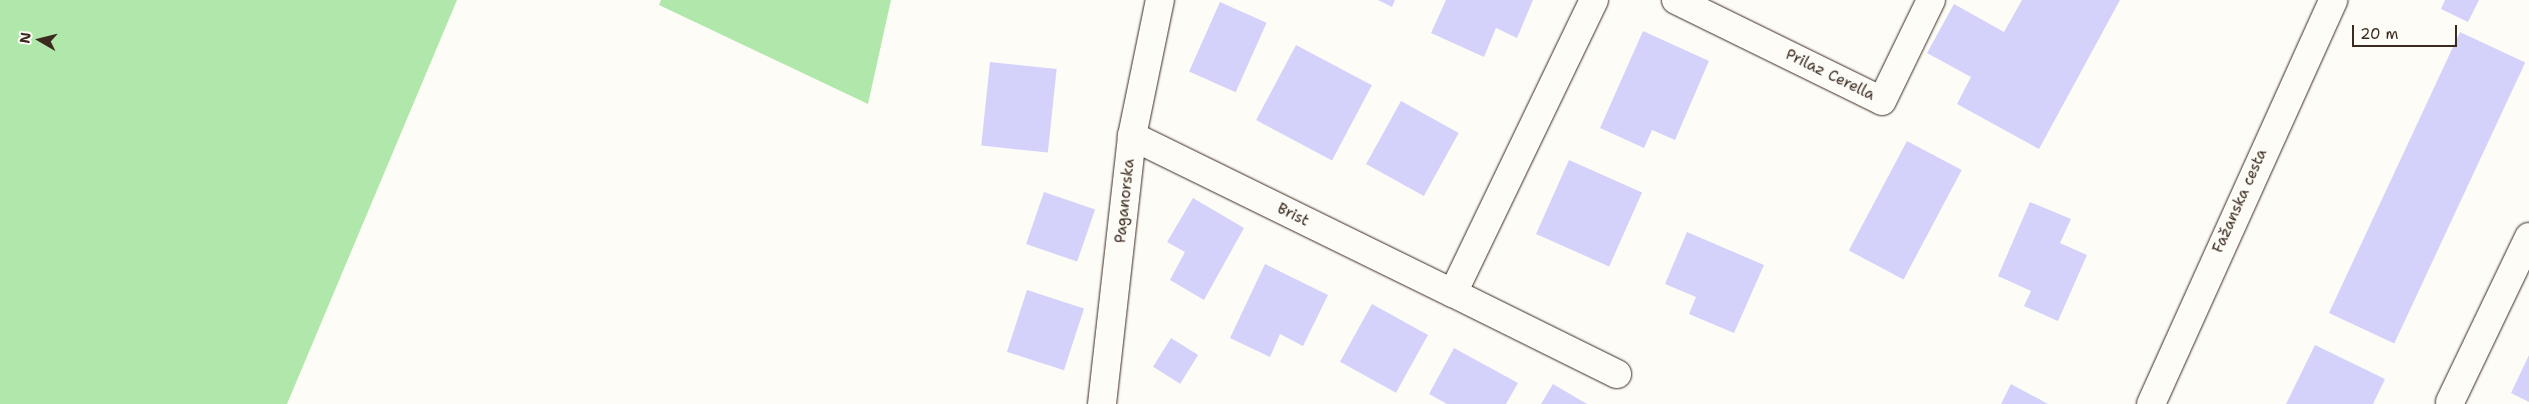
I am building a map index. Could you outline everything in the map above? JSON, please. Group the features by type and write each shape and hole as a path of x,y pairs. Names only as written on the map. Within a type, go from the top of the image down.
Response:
{"street":[{"name":"Paganorska","path":"1102,404 1132,136 1160,0"},
{"path":"1453,293 1594,0"},
{"name":"Prilaz Cerella","path":"1676,0 1882,101 1931,0"},
{"name":"Fažanska cesta","path":"2151,404 2333,0"},
{"name":"Brist","path":"1132,136 1617,374"},
{"path":"2452,403 2529,237"}],"green space":[{"path":"0,0 457,0 287,404 0,404"},
{"path":"661,0 891,0 868,104 659,5"}],"building":[{"path":"1378,0 1395,0 1392,7"},
{"path":"1446,0 1533,0 1517,38 1496,28 1484,57 1431,33"},
{"path":"2022,0 2120,0 2039,149 1957,104 1971,77 1927,53 1954,4 2004,32"},
{"path":"2445,0 2479,0 2468,22 2441,9"},
{"path":"1220,2 1267,23 1236,92 1189,71"},
{"path":"1643,31 1709,61 1675,140 1652,130 1644,148 1600,128"},
{"path":"2460,32 2525,62 2394,343 2329,313"},
{"path":"1296,45 1372,85 1332,160 1256,120"},
{"path":"990,62 1057,69 1048,153 981,146"},
{"path":"1401,101 1459,133 1424,196 1366,164"},
{"path":"1907,141 1962,170 1904,280 1849,250"},
{"path":"1569,160 1642,193 1609,267 1536,234"},
{"path":"1044,192 1095,210 1077,262 1026,244"},
{"path":"1193,198 1244,228 1204,300 1170,280 1185,252 1167,242"},
{"path":"2030,202 2071,219 2060,243 2087,255 2058,321 2024,306 2031,291 1998,276"},
{"path":"1687,232 1764,265 1734,333 1689,314 1696,297 1665,284"},
{"path":"1265,264 1328,295 1303,346 1280,334 1270,357 1230,338"},
{"path":"1027,290 1084,309 1064,370 1007,352"},
{"path":"1372,304 1428,335 1396,393 1340,362"},
{"path":"1171,338 1198,355 1180,384 1153,367"},
{"path":"2315,345 2385,379 2373,404 2286,404"},
{"path":"1454,348 1518,383 1506,404 1447,404 1429,394"},
{"path":"2529,355 2529,402 2511,393"},
{"path":"1553,384 1587,404 1541,404"},
{"path":"2011,384 2048,404 2001,404"}]}
